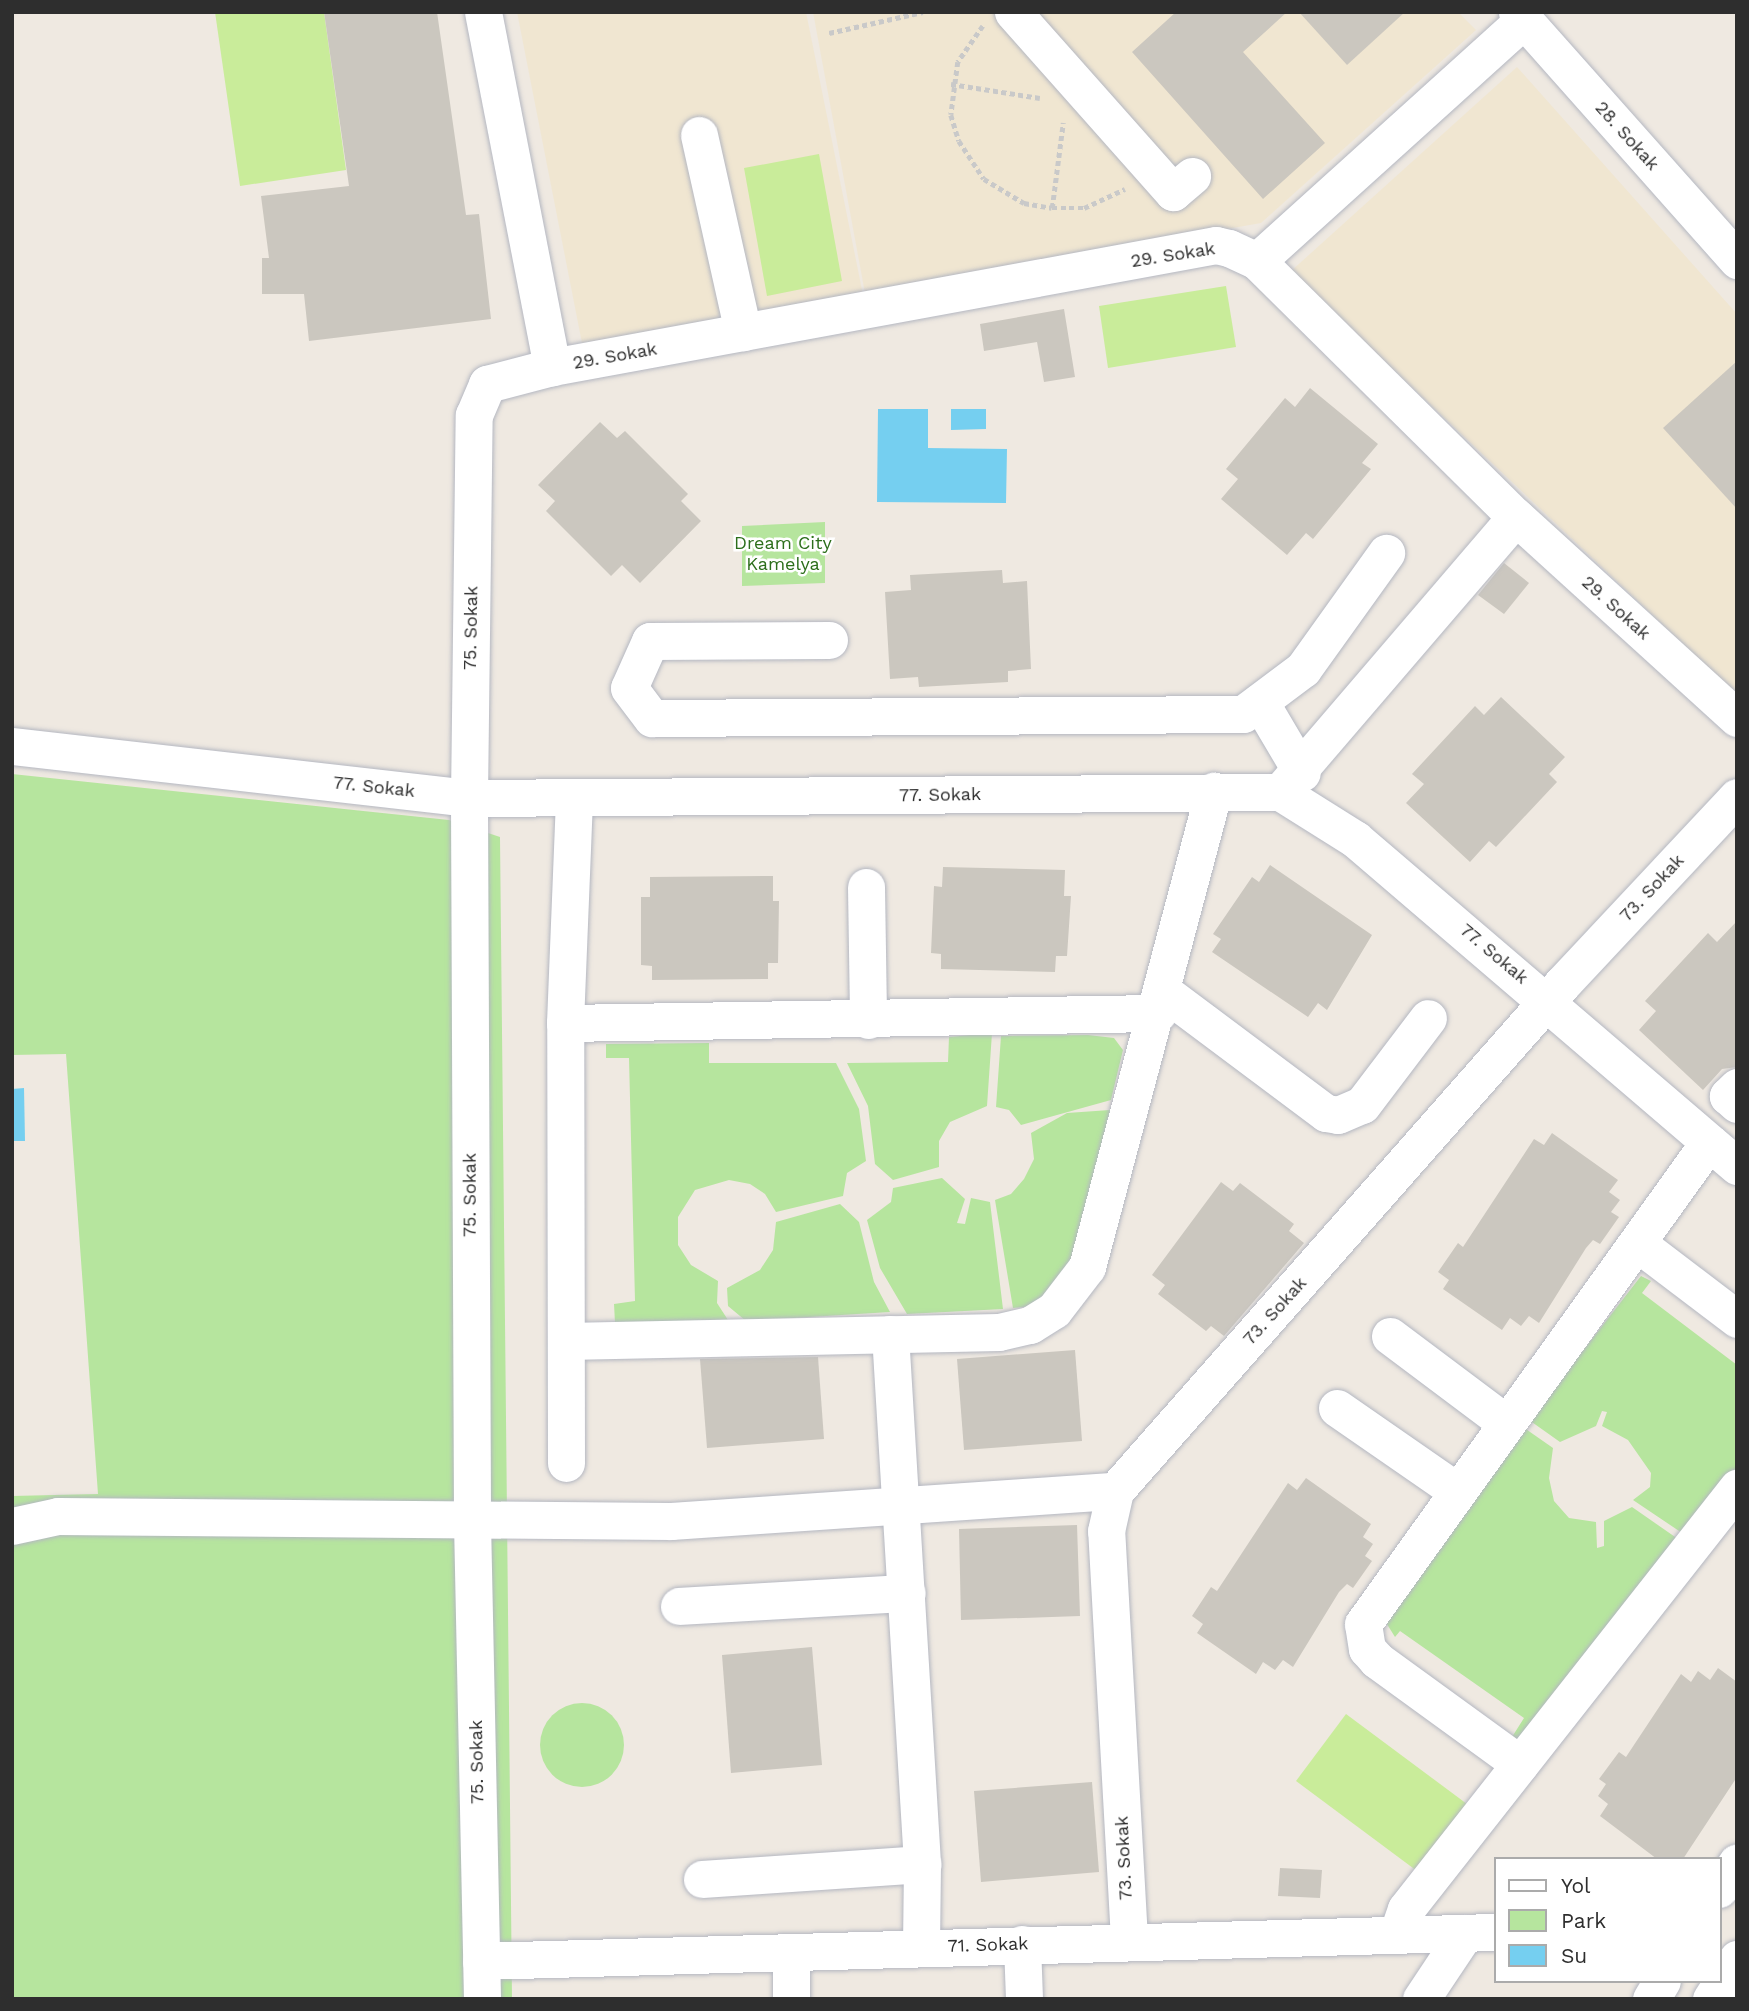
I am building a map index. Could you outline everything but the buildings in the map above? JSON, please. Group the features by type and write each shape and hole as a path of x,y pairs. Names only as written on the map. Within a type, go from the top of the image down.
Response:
{"street":[{"path":"483,12 552,367"},
{"path":"1001,15 1081,104 1151,168 1173,192 1192,176"},
{"path":"1257,261 1520,16"},
{"name":"28. Sokak","path":"1520,16 1737,260"},
{"path":"699,135 743,332"},
{"name":"29. Sokak","path":"480,392 498,379 552,367 1216,246 1257,261 1516,517 1737,718"},
{"name":"75. Sokak","path":"480,392 474,415 469,797 472,1517 482,1999"},
{"path":"1260,702 1291,783 1516,517"},
{"path":"829,640 650,641 629,688 652,718 1243,714 1303,669 1386,553"},
{"name":"77. Sokak","path":"12,746 469,797 575,799 1214,792 1291,783 1549,1000 1737,1166"},
{"path":"566,1342 1015,1329 1042,1320 1067,1296 1087,1267 1161,1002 1214,792"},
{"name":"73. Sokak","path":"1129,1940 1106,1531 1115,1491 1549,1000 1737,797"},
{"path":"566,1463 565,1023 575,799"},
{"path":"866,887 868,1020"},
{"path":"565,1023 868,1020 1161,1002 1326,1113 1338,1115 1362,1105 1428,1018"},
{"path":"1737,1087 1728,1096 1737,1104"},
{"path":"1520,1764 1377,1660 1363,1636 1367,1616 1709,1142"},
{"path":"1637,1242 1737,1319"},
{"path":"890,1334 898,1507 907,1593 922,1864 920,1947"},
{"path":"1390,1336 1506,1423"},
{"path":"1337,1408 1457,1491"},
{"path":"1398,1932 1406,1909 1737,1488"},
{"path":"12,1526 58,1516 472,1517 671,1521 1115,1491"},
{"path":"679,1606 907,1593"},
{"path":"1721,1886 1737,1862"},
{"path":"702,1879 922,1864"},
{"name":"71. Sokak","path":"481,1962 1398,1932 1480,1933"},
{"path":"1421,1999 1480,1933"},
{"path":"1721,1937 1737,1945"},
{"path":"1022,1944 1024,1999"},
{"path":"791,1952 792,1999"},
{"path":"1711,1999 1737,1959"},
{"path":"1651,1999 1661,1983"}],"path":[{"path":"829,33 923,12"},
{"path":"1001,15 957,62 951,84 951,115 959,141 984,179 1024,202 1052,208 1084,208 1107,200 1151,168"},
{"path":"951,84 1081,104 1052,208"}],"shaded area":[{"path":"517,12 806,12 863,295 582,343"},
{"path":"813,12 1458,12 1476,30 1261,223 865,293"},
{"path":"1517,67 1737,314 1737,695 1290,272"}],"green space":[{"path":"215,12 324,12 346,170 240,186"},
{"path":"819,154 842,281 767,296 744,168"},
{"path":"1226,286 1236,347 1108,368 1099,306"},
{"name":"Dream City Kamelya","path":"825,522 825,583 742,586 742,526"},
{"path":"12,774 449,820 500,837 512,1999 12,1999 12,1496 98,1494 66,1054 12,1055"},
{"path":"992,1033 987,1106 950,1122 939,1141 939,1167 893,1180 875,1164 868,1106 847,1063 948,1062 949,1037"},
{"path":"1088,1035 1114,1038 1123,1050 1111,1100 1021,1125 1009,1110 996,1107 1001,1036"},
{"path":"709,1043 709,1063 836,1063 859,1109 866,1161 847,1173 843,1196 776,1212 765,1194 750,1184 729,1180 695,1190 678,1217 678,1245 691,1265 718,1281 717,1303 728,1320 615,1323 614,1304 635,1301 629,1058 606,1058 606,1044"},
{"path":"1110,1110 1075,1254 1060,1282 1034,1306 1013,1308 995,1200 1011,1194 1024,1179 1034,1159 1031,1133 1067,1113"},
{"path":"942,1178 965,1199 957,1223 965,1224 971,1198 990,1202 1003,1309 907,1314 880,1268 867,1220 891,1202 893,1188"},
{"path":"840,1204 859,1222 874,1282 890,1312 746,1321 728,1306 727,1288 760,1270 773,1250 776,1222"},
{"path":"1641,1276 1651,1281 1642,1293 1737,1365 1737,1466 1685,1535 1633,1500 1650,1487 1651,1473 1628,1440 1602,1426 1607,1412 1602,1411 1596,1426 1560,1442 1529,1420"},
{"path":"1523,1427 1553,1448 1549,1478 1554,1501 1569,1518 1596,1522 1597,1548 1604,1546 1604,1521 1632,1507 1678,1539 1518,1742 1512,1737 1524,1718 1400,1631 1395,1637 1385,1621"},
{"path":"582,1703 598,1706 612,1715 621,1729 624,1745 621,1761 612,1775 598,1784 582,1787 566,1784 552,1775 543,1761 540,1745 543,1729 552,1715 566,1706"},
{"path":"1346,1714 1467,1804 1417,1871 1296,1781"}],"water":[{"path":"878,409 928,409 928,448 1007,449 1006,503 877,502"},
{"path":"951,409 986,409 986,429 951,430"},
{"path":"24,1088 25,1141 12,1141 12,1089"}]}
